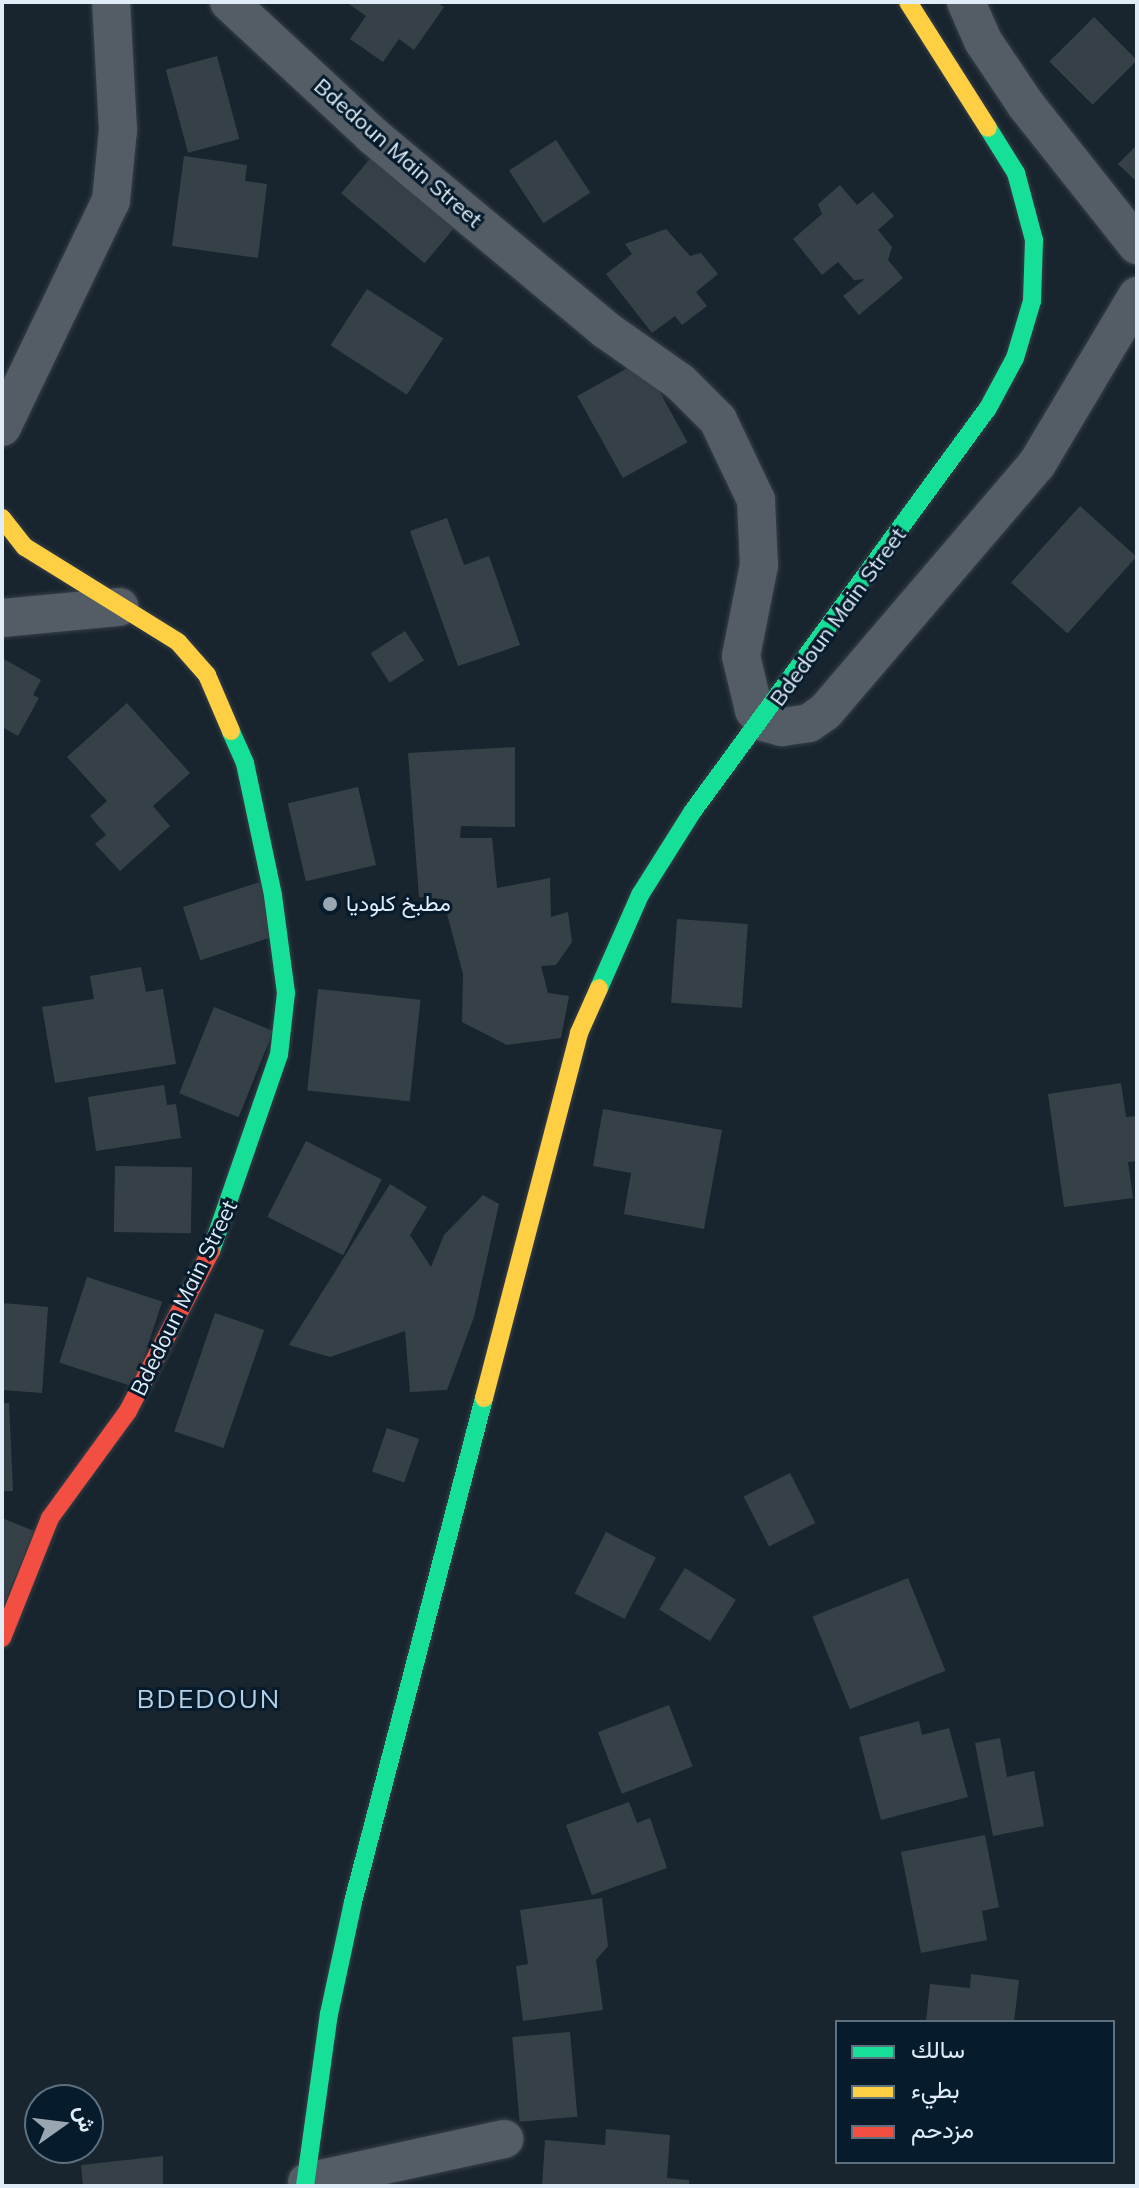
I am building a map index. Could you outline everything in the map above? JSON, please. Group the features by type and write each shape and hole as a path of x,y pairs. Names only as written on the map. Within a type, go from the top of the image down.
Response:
{"street":[{"path":"2,427 111,201 118,130 111,2"},
{"name":"Bdedoun Main Street","path":"229,2 372,135 606,330 680,382 718,420 756,500 759,565 741,656 754,710 763,722 987,410 1015,358 1032,301 1034,240 1016,173 908,2"},
{"path":"966,2 983,41 1026,105 1137,245"},
{"path":"504,2139 306,2184 318,2078 353,1902 579,1033 640,895 693,811 763,722 782,727 809,723 825,712 1037,464 1137,296"},
{"name":"Bdedoun Main Street","path":"2,518 25,547 178,642 197,664 236,737 281,951 286,993 279,1055 216,1241 128,1411 50,1518 2,1638"},
{"path":"2,618 119,607"}],"building":[{"path":"346,2 436,2 444,7 414,50 399,39 383,62 350,39 366,16"},
{"path":"1094,17 1137,60 1093,105 1049,62"},
{"path":"217,56 239,139 188,153 166,70"},
{"path":"556,140 590,193 543,223 509,170"},
{"path":"1137,145 1137,182 1118,164"},
{"path":"379,148 462,218 425,263 341,193"},
{"path":"184,156 247,165 245,181 267,184 258,258 172,246"},
{"path":"840,185 857,205 873,192 894,216 878,230 892,247 888,260 903,278 859,315 843,296 865,279 854,280 838,262 822,275 793,239 822,214 818,204"},
{"path":"666,229 690,256 701,253 718,274 696,292 707,306 682,325 675,316 652,333 606,274 632,254 625,244"},
{"path":"367,289 443,339 407,395 331,345"},
{"path":"642,360 688,442 623,478 577,396"},
{"path":"1080,506 1136,557 1068,633 1011,583"},
{"path":"447,518 464,565 489,556 520,645 458,666 410,531"},
{"path":"405,631 424,660 390,683 371,653"},
{"path":"2,658 41,680 33,695 39,698 18,736 2,727"},
{"path":"127,703 190,773 153,806 170,826 120,871 95,844 106,835 90,816 107,801 67,757"},
{"path":"515,747 515,827 461,826 460,838 492,838 497,888 550,878 551,917 568,912 572,942 556,965 541,966 548,993 569,996 561,1038 507,1045 462,1022 463,974 443,899 419,897 408,753"},
{"path":"358,787 376,865 306,881 288,803"},
{"path":"260,882 277,935 200,960 183,907"},
{"path":"677,919 748,924 742,1008 671,1003"},
{"path":"141,967 146,992 163,989 176,1064 55,1083 42,1007 94,999 90,976"},
{"path":"318,989 420,1000 410,1101 307,1090"},
{"path":"214,1007 273,1031 239,1117 179,1093"},
{"path":"1121,1083 1126,1117 1137,1116 1137,1161 1128,1162 1133,1198 1064,1207 1048,1094"},
{"path":"164,1085 167,1105 176,1104 181,1138 96,1151 88,1097"},
{"path":"603,1109 722,1130 704,1229 624,1214 631,1173 593,1166"},
{"path":"306,1141 382,1180 343,1255 267,1217"},
{"path":"115,1166 192,1167 191,1233 114,1232"},
{"path":"390,1184 427,1207 410,1235 431,1267 444,1235 483,1195 499,1204 474,1317 447,1390 410,1392 405,1331 330,1357 289,1345"},
{"path":"87,1277 162,1301 134,1387 59,1363"},
{"path":"2,1303 48,1307 42,1393 2,1390"},
{"path":"215,1313 264,1330 223,1448 174,1431"},
{"path":"2,1403 9,1403 13,1491 2,1491"},
{"path":"387,1428 419,1439 404,1483 372,1471"},
{"path":"790,1473 815,1523 769,1547 744,1497"},
{"path":"2,1518 34,1531 2,1610"},
{"path":"606,1532 656,1557 625,1619 575,1593"},
{"path":"685,1568 736,1600 710,1641 659,1610"},
{"path":"908,1578 945,1671 850,1709 813,1617"},
{"path":"669,1705 693,1767 622,1794 598,1732"},
{"path":"919,1721 922,1735 949,1728 968,1797 881,1820 859,1737"},
{"path":"1000,1738 1007,1777 1034,1771 1044,1826 993,1836 975,1743"},
{"path":"629,1802 637,1823 650,1818 667,1868 592,1895 566,1825"},
{"path":"985,1835 999,1907 982,1911 987,1940 921,1953 901,1852"},
{"path":"602,1898 608,1946 596,1960 603,2010 523,2021 516,1966 528,1964 520,1910"},
{"path":"971,1974 1019,1980 1014,2020 926,2020 930,1984 970,1988"},
{"path":"570,2032 577,2117 520,2122 512,2037"},
{"path":"606,2129 670,2135 667,2178 689,2180 689,2186 542,2186 545,2140 605,2145"},
{"path":"163,2156 163,2186 83,2186 81,2165"}],"traffic: fast":[{"path":"599,988 640,895 693,811 987,410 1015,358 1032,301 1034,240 1016,173 988,128"},
{"path":"211,1251 279,1055 286,993 273,895 245,763 231,731"},
{"path":"305,2186 329,2014 353,1902 484,1398"}],"traffic: slow":[{"path":"908,2 988,128"},
{"path":"2,518 25,547 178,642 207,675 231,731"},
{"path":"484,1398 579,1033 599,988"}],"traffic: jam":[{"path":"2,1638 50,1518 128,1411 211,1251"}],"place":[{"name":"مطبخ كلوديا","path":"330,904"}],"district":[{"name":"BDEDOUN","path":"209,1699"}]}
